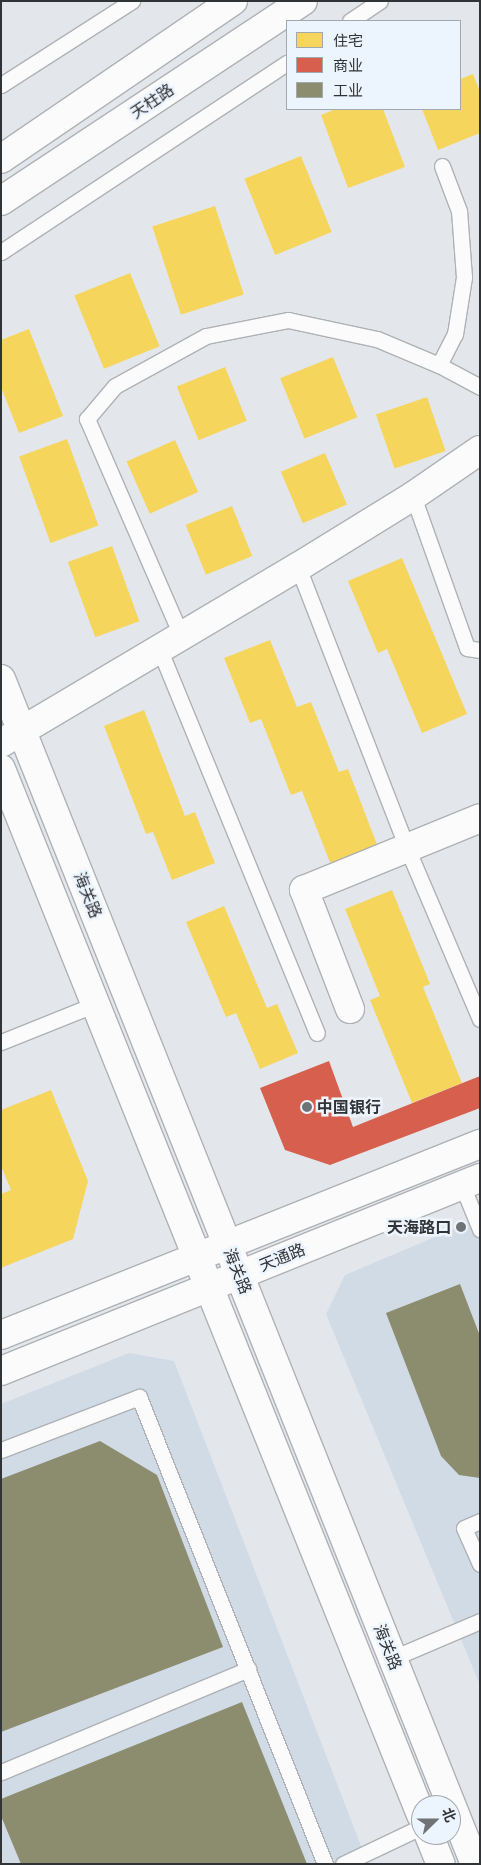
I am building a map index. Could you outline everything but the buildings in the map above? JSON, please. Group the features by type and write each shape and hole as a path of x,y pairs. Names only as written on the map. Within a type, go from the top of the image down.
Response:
{"street":[{"path":"1,159 233,1"},
{"name":"天柱路","path":"1,201 303,1"},
{"path":"12,736 298,567 413,496 480,450"},
{"name":"海关路","path":"1,679 12,736 239,1274 474,1864"},
{"name":"海关路","path":"1,769 413,1795"},
{"path":"350,1009 304,890 480,818"},
{"name":"天通路","path":"1,1336 480,1144"},
{"name":"天通路","path":"1,1371 471,1181"},
{"path":"433,1845 441,1864"}],"lane":[{"path":"1,85 132,1"},
{"path":"352,20 380,1"},
{"path":"1,252 286,64"},
{"path":"440,365 455,334 464,277 459,212 442,166"},
{"path":"318,1033 87,419 115,386 206,336 288,320 377,339 440,365 480,387"},
{"path":"413,496 468,648 480,650"},
{"path":"298,567 407,848 480,1019"},
{"path":"1,1042 96,1004"},
{"path":"471,1181 480,1229"},
{"path":"1,1450 139,1397 326,1864"},
{"path":"480,1521 464,1528 480,1564"},
{"path":"392,1658 480,1622"},
{"path":"1,1772 248,1669"},
{"path":"344,1864 411,1832"}],"shaded area":[{"path":"480,1218 480,1685 326,1314 345,1275"},
{"path":"129,1353 174,1361 368,1864 1,1864 1,1404"}],"place":[{"name":"中国银行","path":"307,1107"},
{"name":"天海路口","path":"461,1227"}]}
